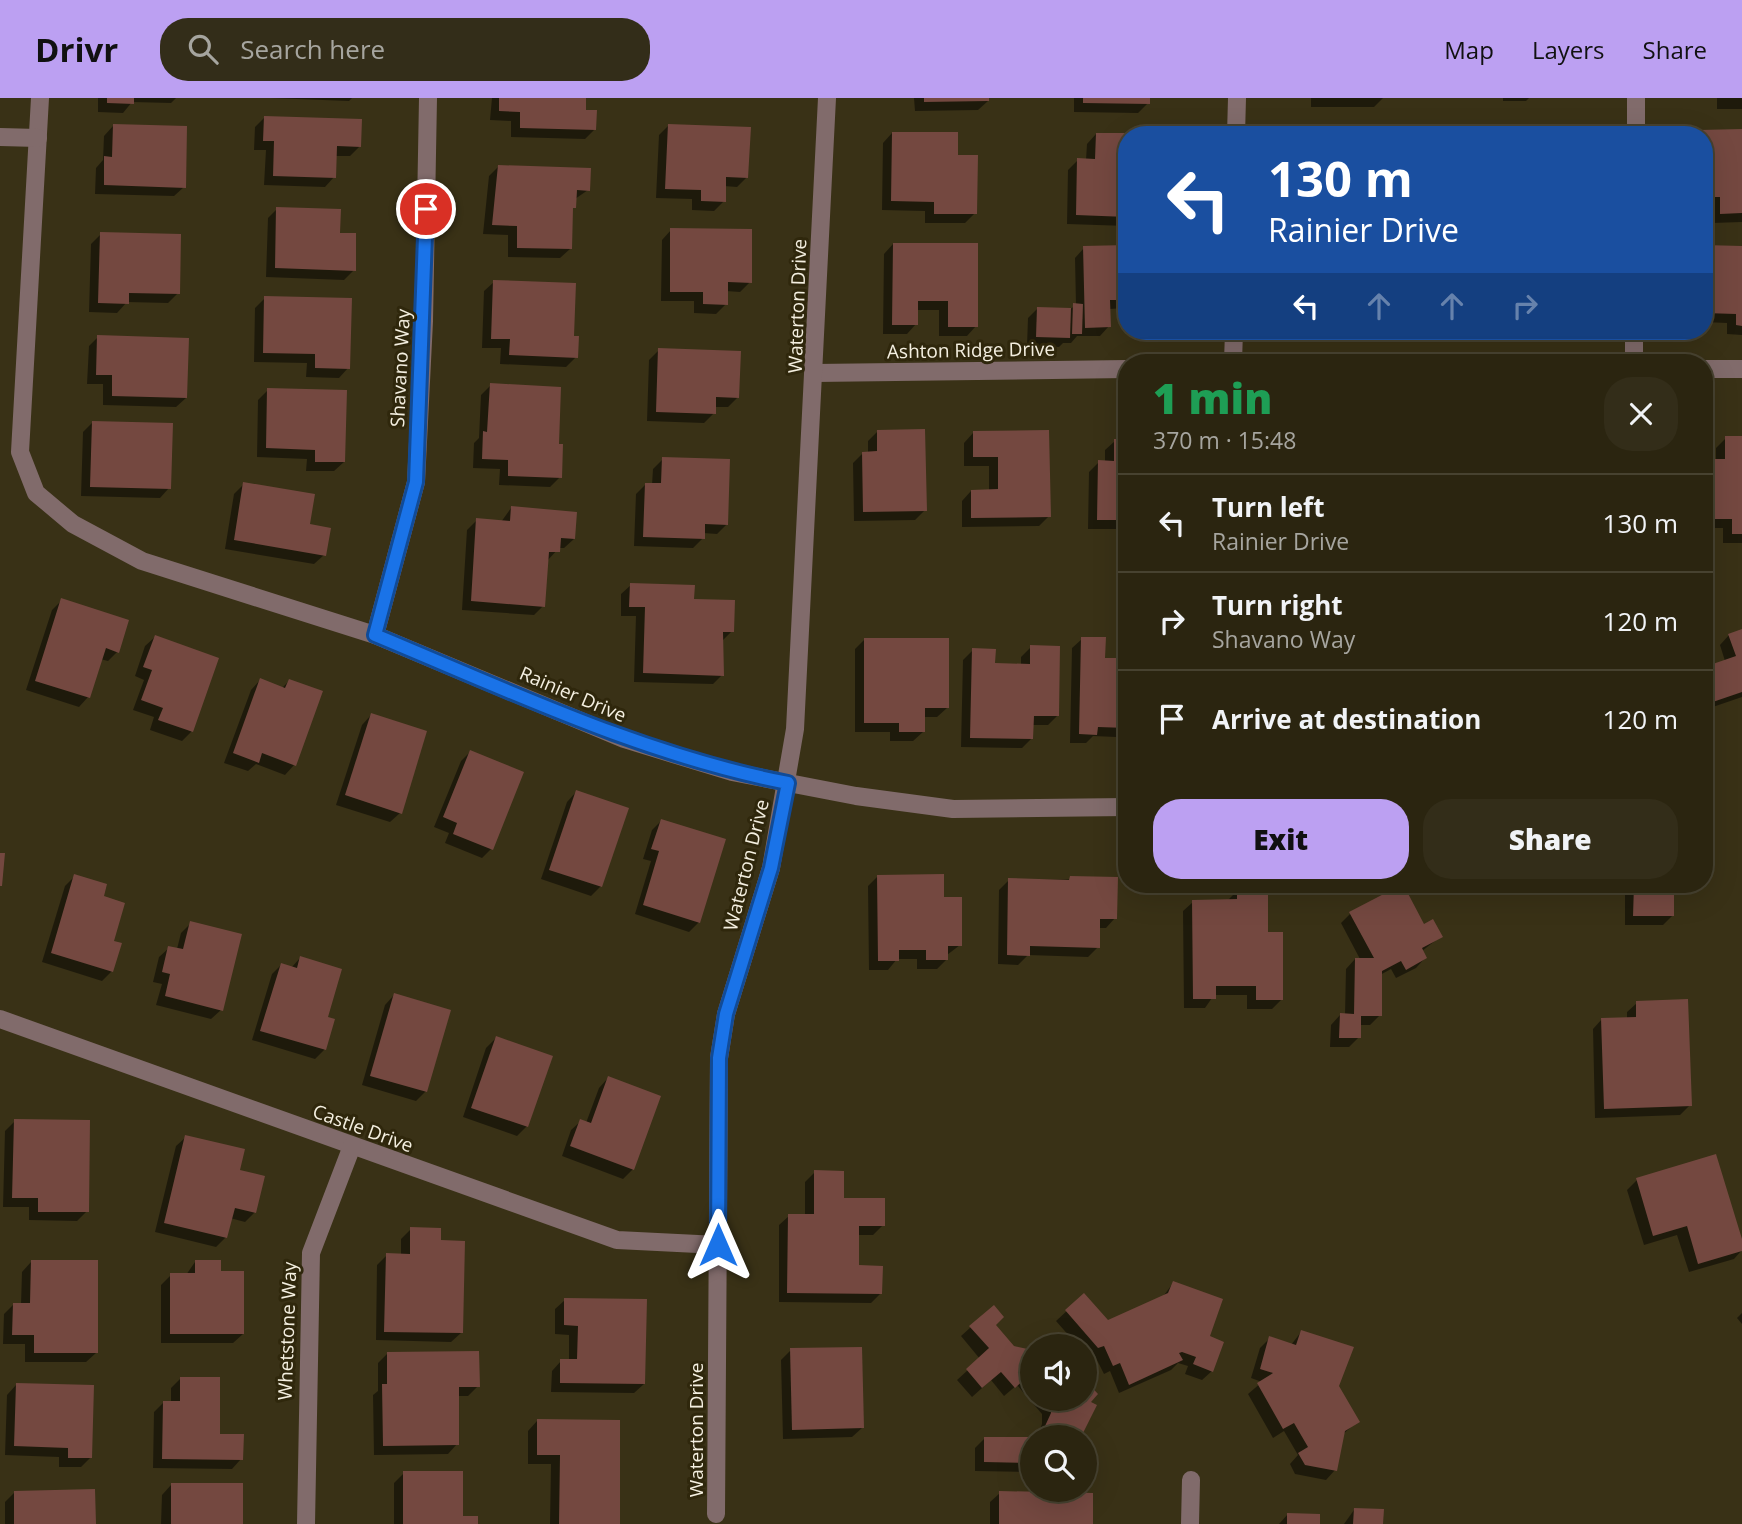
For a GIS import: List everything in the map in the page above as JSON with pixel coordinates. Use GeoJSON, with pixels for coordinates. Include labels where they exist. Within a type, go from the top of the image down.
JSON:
{"type":"FeatureCollection","features":[{"type":"Feature","properties":{"kind":"street"},"geometry":{"type":"LineString","coordinates":[[0,137],[38,138],[40,98]]}},
{"type":"Feature","properties":{"kind":"street","name":"Shavano Way"},"geometry":{"type":"LineString","coordinates":[[375,635],[416,482],[424,321],[428,98]]}},
{"type":"Feature","properties":{"kind":"street","name":"Waterton Drive"},"geometry":{"type":"LineString","coordinates":[[716,1514],[719,1058],[726,1014],[771,868],[788,783],[795,729],[827,98]]}},
{"type":"Feature","properties":{"kind":"street"},"geometry":{"type":"LineString","coordinates":[[1236,126],[1237,98]]}},
{"type":"Feature","properties":{"kind":"street"},"geometry":{"type":"LineString","coordinates":[[1636,98],[1636,126]]}},
{"type":"Feature","properties":{"kind":"street","name":"Rainier Drive"},"geometry":{"type":"LineString","coordinates":[[38,138],[20,452],[36,494],[73,524],[142,561],[375,635],[624,739],[733,772],[953,809],[1118,807]]}},
{"type":"Feature","properties":{"kind":"street","name":"Ashton Ridge Drive"},"geometry":{"type":"LineString","coordinates":[[815,373],[1118,369]]}},
{"type":"Feature","properties":{"kind":"street"},"geometry":{"type":"LineString","coordinates":[[1713,369],[1742,369]]}},
{"type":"Feature","properties":{"kind":"street","name":"Castle Drive"},"geometry":{"type":"LineString","coordinates":[[0,1019],[617,1240],[718,1245]]}},
{"type":"Feature","properties":{"kind":"street","name":"Whetstone Way"},"geometry":{"type":"LineString","coordinates":[[306,1524],[310,1252],[352,1146]]}},
{"type":"Feature","properties":{"kind":"street"},"geometry":{"type":"LineString","coordinates":[[1190,1524],[1191,1480]]}},
{"type":"Feature","properties":{"kind":"building"},"geometry":{"type":"Polygon","coordinates":[[[107,98],[134,98],[134,104],[107,103],[107,98]]]}},
{"type":"Feature","properties":{"kind":"building"},"geometry":{"type":"Polygon","coordinates":[[[499,98],[586,98],[586,110],[597,110],[596,130],[520,128],[520,112],[499,111],[499,98]]]}},
{"type":"Feature","properties":{"kind":"building"},"geometry":{"type":"Polygon","coordinates":[[[924,98],[989,98],[989,101],[924,102],[924,98]]]}},
{"type":"Feature","properties":{"kind":"building"},"geometry":{"type":"Polygon","coordinates":[[[1083,98],[1150,98],[1150,104],[1083,103],[1083,98]]]}},
{"type":"Feature","properties":{"kind":"building"},"geometry":{"type":"Polygon","coordinates":[[[264,116],[362,119],[361,147],[337,146],[336,178],[273,176],[274,141],[263,141],[264,116]]]}},
{"type":"Feature","properties":{"kind":"building"},"geometry":{"type":"Polygon","coordinates":[[[113,124],[187,126],[186,188],[104,185],[104,156],[112,157],[113,124]]]}},
{"type":"Feature","properties":{"kind":"building"},"geometry":{"type":"Polygon","coordinates":[[[668,124],[751,127],[748,178],[726,177],[726,202],[701,201],[701,190],[665,189],[668,124]]]}},
{"type":"Feature","properties":{"kind":"building"},"geometry":{"type":"Polygon","coordinates":[[[1742,129],[1742,213],[1720,214],[1720,197],[1713,197],[1713,130],[1742,129]]]}},
{"type":"Feature","properties":{"kind":"building"},"geometry":{"type":"Polygon","coordinates":[[[892,132],[958,132],[958,155],[978,155],[977,214],[934,214],[934,202],[891,201],[892,132]]]}},
{"type":"Feature","properties":{"kind":"building"},"geometry":{"type":"Polygon","coordinates":[[[1096,133],[1118,133],[1118,217],[1076,215],[1077,158],[1095,159],[1096,133]]]}},
{"type":"Feature","properties":{"kind":"building"},"geometry":{"type":"Polygon","coordinates":[[[498,165],[591,168],[590,191],[577,190],[576,208],[573,208],[572,249],[517,248],[517,226],[492,225],[498,165]]]}},
{"type":"Feature","properties":{"kind":"building"},"geometry":{"type":"Polygon","coordinates":[[[276,207],[341,209],[340,233],[356,233],[356,271],[275,268],[276,207]]]}},
{"type":"Feature","properties":{"kind":"building"},"geometry":{"type":"Polygon","coordinates":[[[670,228],[752,229],[752,283],[728,282],[728,305],[703,304],[703,292],[670,292],[670,228]]]}},
{"type":"Feature","properties":{"kind":"building"},"geometry":{"type":"Polygon","coordinates":[[[100,232],[181,234],[180,294],[129,293],[129,304],[98,303],[100,232]]]}},
{"type":"Feature","properties":{"kind":"building"},"geometry":{"type":"Polygon","coordinates":[[[893,243],[978,243],[978,327],[948,327],[948,301],[918,301],[918,325],[892,325],[893,243]]]}},
{"type":"Feature","properties":{"kind":"building"},"geometry":{"type":"Polygon","coordinates":[[[1118,245],[1118,300],[1110,300],[1111,327],[1085,328],[1083,246],[1118,245]]]}},
{"type":"Feature","properties":{"kind":"building"},"geometry":{"type":"Polygon","coordinates":[[[1713,245],[1742,246],[1742,326],[1736,325],[1736,314],[1713,313],[1713,245]]]}},
{"type":"Feature","properties":{"kind":"building"},"geometry":{"type":"Polygon","coordinates":[[[493,280],[576,283],[574,336],[579,336],[578,358],[509,355],[510,339],[491,339],[493,280]]]}},
{"type":"Feature","properties":{"kind":"building"},"geometry":{"type":"Polygon","coordinates":[[[264,296],[352,298],[350,369],[315,368],[315,354],[263,353],[264,296]]]}},
{"type":"Feature","properties":{"kind":"building"},"geometry":{"type":"Polygon","coordinates":[[[1073,303],[1083,304],[1082,334],[1072,334],[1073,303]]]}},
{"type":"Feature","properties":{"kind":"building"},"geometry":{"type":"Polygon","coordinates":[[[1037,307],[1071,308],[1070,338],[1036,337],[1037,307]]]}},
{"type":"Feature","properties":{"kind":"building"},"geometry":{"type":"Polygon","coordinates":[[[97,335],[189,338],[187,398],[112,396],[112,375],[96,375],[97,335]]]}},
{"type":"Feature","properties":{"kind":"building"},"geometry":{"type":"Polygon","coordinates":[[[658,348],[741,351],[739,398],[716,397],[716,414],[656,412],[658,348]]]}},
{"type":"Feature","properties":{"kind":"building"},"geometry":{"type":"Polygon","coordinates":[[[490,383],[561,387],[559,444],[563,444],[562,478],[508,476],[508,460],[482,459],[483,431],[487,432],[490,383]]]}},
{"type":"Feature","properties":{"kind":"building"},"geometry":{"type":"Polygon","coordinates":[[[267,388],[347,390],[345,462],[315,462],[315,450],[266,448],[267,388]]]}},
{"type":"Feature","properties":{"kind":"building"},"geometry":{"type":"Polygon","coordinates":[[[92,421],[173,423],[171,489],[90,487],[92,421]]]}},
{"type":"Feature","properties":{"kind":"building"},"geometry":{"type":"Polygon","coordinates":[[[925,429],[927,511],[863,512],[862,452],[877,451],[877,430],[925,429]]]}},
{"type":"Feature","properties":{"kind":"building"},"geometry":{"type":"Polygon","coordinates":[[[1049,430],[1051,517],[971,518],[971,490],[998,489],[998,457],[973,457],[973,431],[1049,430]]]}},
{"type":"Feature","properties":{"kind":"building"},"geometry":{"type":"Polygon","coordinates":[[[1725,436],[1742,436],[1742,534],[1732,534],[1732,519],[1713,519],[1713,459],[1725,459],[1725,436]]]}},
{"type":"Feature","properties":{"kind":"building"},"geometry":{"type":"Polygon","coordinates":[[[1114,439],[1118,439],[1118,520],[1097,520],[1098,460],[1114,461],[1114,439]]]}},
{"type":"Feature","properties":{"kind":"building"},"geometry":{"type":"Polygon","coordinates":[[[662,457],[730,459],[728,525],[705,524],[705,539],[643,537],[645,483],[661,483],[662,457]]]}},
{"type":"Feature","properties":{"kind":"building"},"geometry":{"type":"Polygon","coordinates":[[[243,482],[315,494],[310,524],[331,528],[326,556],[234,540],[243,482]]]}},
{"type":"Feature","properties":{"kind":"building"},"geometry":{"type":"Polygon","coordinates":[[[511,506],[577,512],[575,539],[561,538],[560,552],[549,552],[545,607],[471,601],[476,518],[510,521],[511,506]]]}},
{"type":"Feature","properties":{"kind":"building"},"geometry":{"type":"Polygon","coordinates":[[[630,583],[695,585],[694,599],[735,600],[734,632],[723,632],[724,676],[643,673],[645,607],[629,607],[630,583]]]}},
{"type":"Feature","properties":{"kind":"building"},"geometry":{"type":"Polygon","coordinates":[[[61,598],[129,620],[119,653],[106,648],[90,698],[35,681],[61,598]]]}},
{"type":"Feature","properties":{"kind":"building"},"geometry":{"type":"Polygon","coordinates":[[[1742,629],[1742,692],[1713,702],[1713,664],[1736,656],[1728,634],[1742,629]]]}},
{"type":"Feature","properties":{"kind":"building"},"geometry":{"type":"Polygon","coordinates":[[[155,635],[219,658],[193,732],[158,720],[163,708],[141,700],[152,670],[143,667],[155,635]]]}},
{"type":"Feature","properties":{"kind":"building"},"geometry":{"type":"Polygon","coordinates":[[[1081,637],[1106,637],[1105,658],[1118,658],[1118,728],[1098,727],[1097,735],[1079,734],[1081,637]]]}},
{"type":"Feature","properties":{"kind":"building"},"geometry":{"type":"Polygon","coordinates":[[[864,638],[949,638],[949,708],[925,708],[925,732],[899,732],[899,723],[864,723],[864,638]]]}},
{"type":"Feature","properties":{"kind":"building"},"geometry":{"type":"Polygon","coordinates":[[[1030,645],[1060,646],[1059,716],[1034,716],[1033,739],[970,738],[972,648],[996,649],[995,663],[1030,664],[1030,645]]]}},
{"type":"Feature","properties":{"kind":"building"},"geometry":{"type":"Polygon","coordinates":[[[260,678],[285,688],[289,679],[323,691],[296,766],[262,753],[259,763],[233,753],[260,678]]]}},
{"type":"Feature","properties":{"kind":"building"},"geometry":{"type":"Polygon","coordinates":[[[371,713],[427,731],[402,814],[345,795],[371,713]]]}},
{"type":"Feature","properties":{"kind":"building"},"geometry":{"type":"Polygon","coordinates":[[[470,750],[524,772],[493,850],[453,834],[457,823],[443,817],[470,750]]]}},
{"type":"Feature","properties":{"kind":"building"},"geometry":{"type":"Polygon","coordinates":[[[576,790],[629,808],[602,887],[549,870],[576,790]]]}},
{"type":"Feature","properties":{"kind":"building"},"geometry":{"type":"Polygon","coordinates":[[[661,819],[726,839],[700,923],[643,905],[659,851],[651,849],[661,819]]]}},
{"type":"Feature","properties":{"kind":"building"},"geometry":{"type":"Polygon","coordinates":[[[0,853],[5,853],[2,886],[0,886],[0,853]]]}},
{"type":"Feature","properties":{"kind":"building"},"geometry":{"type":"Polygon","coordinates":[[[74,874],[107,884],[104,896],[125,903],[114,941],[122,943],[113,972],[51,953],[74,874]]]}},
{"type":"Feature","properties":{"kind":"building"},"geometry":{"type":"Polygon","coordinates":[[[944,874],[944,897],[962,897],[962,946],[948,946],[948,960],[926,960],[926,950],[899,950],[899,961],[878,961],[877,875],[944,874]]]}},
{"type":"Feature","properties":{"kind":"building"},"geometry":{"type":"Polygon","coordinates":[[[1070,876],[1118,877],[1117,919],[1100,919],[1100,948],[1030,946],[1030,956],[1007,955],[1008,878],[1069,880],[1070,876]]]}},
{"type":"Feature","properties":{"kind":"building"},"geometry":{"type":"Polygon","coordinates":[[[1237,893],[1268,893],[1268,932],[1283,932],[1283,1000],[1256,1000],[1256,986],[1216,986],[1216,999],[1193,999],[1192,900],[1237,899],[1237,893]]]}},
{"type":"Feature","properties":{"kind":"building"},"geometry":{"type":"Polygon","coordinates":[[[1386,893],[1408,893],[1424,924],[1433,919],[1443,937],[1422,948],[1427,958],[1406,970],[1401,961],[1382,971],[1382,1016],[1361,1016],[1361,1038],[1339,1038],[1340,1013],[1354,1014],[1355,958],[1374,958],[1349,912],[1386,893]]]}},
{"type":"Feature","properties":{"kind":"building"},"geometry":{"type":"Polygon","coordinates":[[[1634,893],[1674,893],[1674,916],[1633,916],[1634,893]]]}},
{"type":"Feature","properties":{"kind":"building"},"geometry":{"type":"Polygon","coordinates":[[[190,921],[242,934],[223,1011],[165,996],[170,974],[162,972],[168,946],[183,949],[190,921]]]}},
{"type":"Feature","properties":{"kind":"building"},"geometry":{"type":"Polygon","coordinates":[[[300,956],[342,969],[328,1017],[335,1019],[326,1050],[260,1031],[281,963],[297,968],[300,956]]]}},
{"type":"Feature","properties":{"kind":"building"},"geometry":{"type":"Polygon","coordinates":[[[394,993],[451,1010],[427,1092],[370,1076],[394,993]]]}},
{"type":"Feature","properties":{"kind":"building"},"geometry":{"type":"Polygon","coordinates":[[[1688,999],[1692,1106],[1604,1109],[1601,1018],[1636,1017],[1636,1001],[1688,999]]]}},
{"type":"Feature","properties":{"kind":"building"},"geometry":{"type":"Polygon","coordinates":[[[496,1036],[553,1056],[528,1127],[471,1108],[496,1036]]]}},
{"type":"Feature","properties":{"kind":"building"},"geometry":{"type":"Polygon","coordinates":[[[608,1076],[661,1096],[634,1170],[570,1146],[580,1119],[591,1123],[608,1076]]]}},
{"type":"Feature","properties":{"kind":"building"},"geometry":{"type":"Polygon","coordinates":[[[14,1119],[90,1120],[89,1212],[38,1212],[38,1198],[12,1198],[14,1119]]]}},
{"type":"Feature","properties":{"kind":"building"},"geometry":{"type":"Polygon","coordinates":[[[185,1135],[245,1149],[240,1170],[265,1176],[256,1213],[235,1208],[227,1238],[164,1223],[185,1135]]]}},
{"type":"Feature","properties":{"kind":"building"},"geometry":{"type":"Polygon","coordinates":[[[1716,1154],[1742,1239],[1742,1251],[1698,1264],[1687,1226],[1653,1236],[1636,1178],[1716,1154]]]}},
{"type":"Feature","properties":{"kind":"building"},"geometry":{"type":"Polygon","coordinates":[[[814,1170],[844,1171],[844,1198],[885,1198],[885,1226],[859,1226],[859,1265],[883,1266],[882,1294],[787,1293],[788,1214],[814,1214],[814,1170]]]}},
{"type":"Feature","properties":{"kind":"building"},"geometry":{"type":"Polygon","coordinates":[[[410,1227],[441,1228],[441,1240],[465,1241],[463,1333],[384,1332],[386,1253],[410,1254],[410,1227]]]}},
{"type":"Feature","properties":{"kind":"building"},"geometry":{"type":"Polygon","coordinates":[[[31,1260],[98,1260],[98,1353],[34,1353],[34,1335],[12,1335],[13,1303],[30,1303],[31,1260]]]}},
{"type":"Feature","properties":{"kind":"building"},"geometry":{"type":"Polygon","coordinates":[[[195,1260],[221,1260],[221,1271],[244,1271],[244,1334],[170,1334],[170,1273],[195,1273],[195,1260]]]}},
{"type":"Feature","properties":{"kind":"building"},"geometry":{"type":"Polygon","coordinates":[[[1173,1281],[1223,1299],[1210,1336],[1224,1342],[1213,1372],[1193,1364],[1196,1357],[1182,1352],[1179,1353],[1183,1360],[1129,1385],[1120,1363],[1113,1366],[1104,1346],[1097,1347],[1097,1334],[1086,1334],[1065,1310],[1084,1293],[1108,1320],[1168,1293],[1173,1281]]]}},
{"type":"Feature","properties":{"kind":"building"},"geometry":{"type":"Polygon","coordinates":[[[564,1298],[647,1299],[645,1384],[560,1383],[560,1359],[577,1359],[578,1326],[564,1325],[564,1298]]]}},
{"type":"Feature","properties":{"kind":"building"},"geometry":{"type":"Polygon","coordinates":[[[994,1305],[1004,1317],[996,1325],[1014,1346],[1020,1347],[1020,1383],[1015,1388],[1001,1372],[982,1388],[966,1369],[989,1348],[969,1326],[994,1305]]]}},
{"type":"Feature","properties":{"kind":"building"},"geometry":{"type":"Polygon","coordinates":[[[1301,1330],[1354,1347],[1339,1386],[1360,1422],[1345,1431],[1337,1471],[1305,1465],[1298,1453],[1308,1447],[1294,1423],[1283,1429],[1257,1383],[1273,1373],[1260,1369],[1269,1336],[1296,1345],[1301,1330]]]}},
{"type":"Feature","properties":{"kind":"building"},"geometry":{"type":"Polygon","coordinates":[[[862,1347],[864,1428],[792,1430],[790,1348],[862,1347]]]}},
{"type":"Feature","properties":{"kind":"building"},"geometry":{"type":"Polygon","coordinates":[[[479,1351],[480,1387],[459,1387],[459,1445],[383,1446],[382,1384],[387,1384],[387,1352],[479,1351]]]}},
{"type":"Feature","properties":{"kind":"building"},"geometry":{"type":"Polygon","coordinates":[[[180,1377],[220,1377],[220,1434],[244,1434],[243,1460],[162,1459],[163,1401],[180,1401],[180,1377]]]}},
{"type":"Feature","properties":{"kind":"building"},"geometry":{"type":"Polygon","coordinates":[[[16,1383],[94,1385],[92,1458],[68,1458],[68,1448],[14,1446],[16,1383]]]}},
{"type":"Feature","properties":{"kind":"building"},"geometry":{"type":"Polygon","coordinates":[[[1094,1411],[1087,1425],[1046,1425],[1051,1413],[1094,1411]]]}},
{"type":"Feature","properties":{"kind":"building"},"geometry":{"type":"Polygon","coordinates":[[[537,1419],[620,1420],[620,1524],[559,1524],[560,1455],[537,1455],[537,1419]]]}},
{"type":"Feature","properties":{"kind":"building"},"geometry":{"type":"Polygon","coordinates":[[[984,1437],[1020,1437],[1020,1463],[984,1462],[984,1437]]]}},
{"type":"Feature","properties":{"kind":"building"},"geometry":{"type":"Polygon","coordinates":[[[403,1471],[463,1471],[463,1516],[478,1516],[478,1524],[403,1524],[403,1471]]]}},
{"type":"Feature","properties":{"kind":"building"},"geometry":{"type":"Polygon","coordinates":[[[171,1483],[243,1483],[243,1524],[171,1524],[171,1483]]]}},
{"type":"Feature","properties":{"kind":"building"},"geometry":{"type":"Polygon","coordinates":[[[95,1489],[96,1524],[14,1524],[14,1491],[95,1489]]]}},
{"type":"Feature","properties":{"kind":"building"},"geometry":{"type":"Polygon","coordinates":[[[999,1491],[1020,1491],[1020,1502],[1093,1502],[1093,1524],[999,1524],[999,1491]]]}},
{"type":"Feature","properties":{"kind":"building"},"geometry":{"type":"Polygon","coordinates":[[[1354,1508],[1384,1509],[1383,1524],[1353,1524],[1354,1508]]]}},
{"type":"Feature","properties":{"kind":"building"},"geometry":{"type":"Polygon","coordinates":[[[1287,1513],[1320,1514],[1320,1524],[1287,1524],[1287,1513]]]}},
{"type":"Feature","properties":{"kind":"route"},"geometry":{"type":"LineString","coordinates":[[426,209],[424,321],[416,482],[375,635],[624,739],[733,772],[788,783],[771,868],[726,1014],[719,1058],[718,1245]]}}]}
